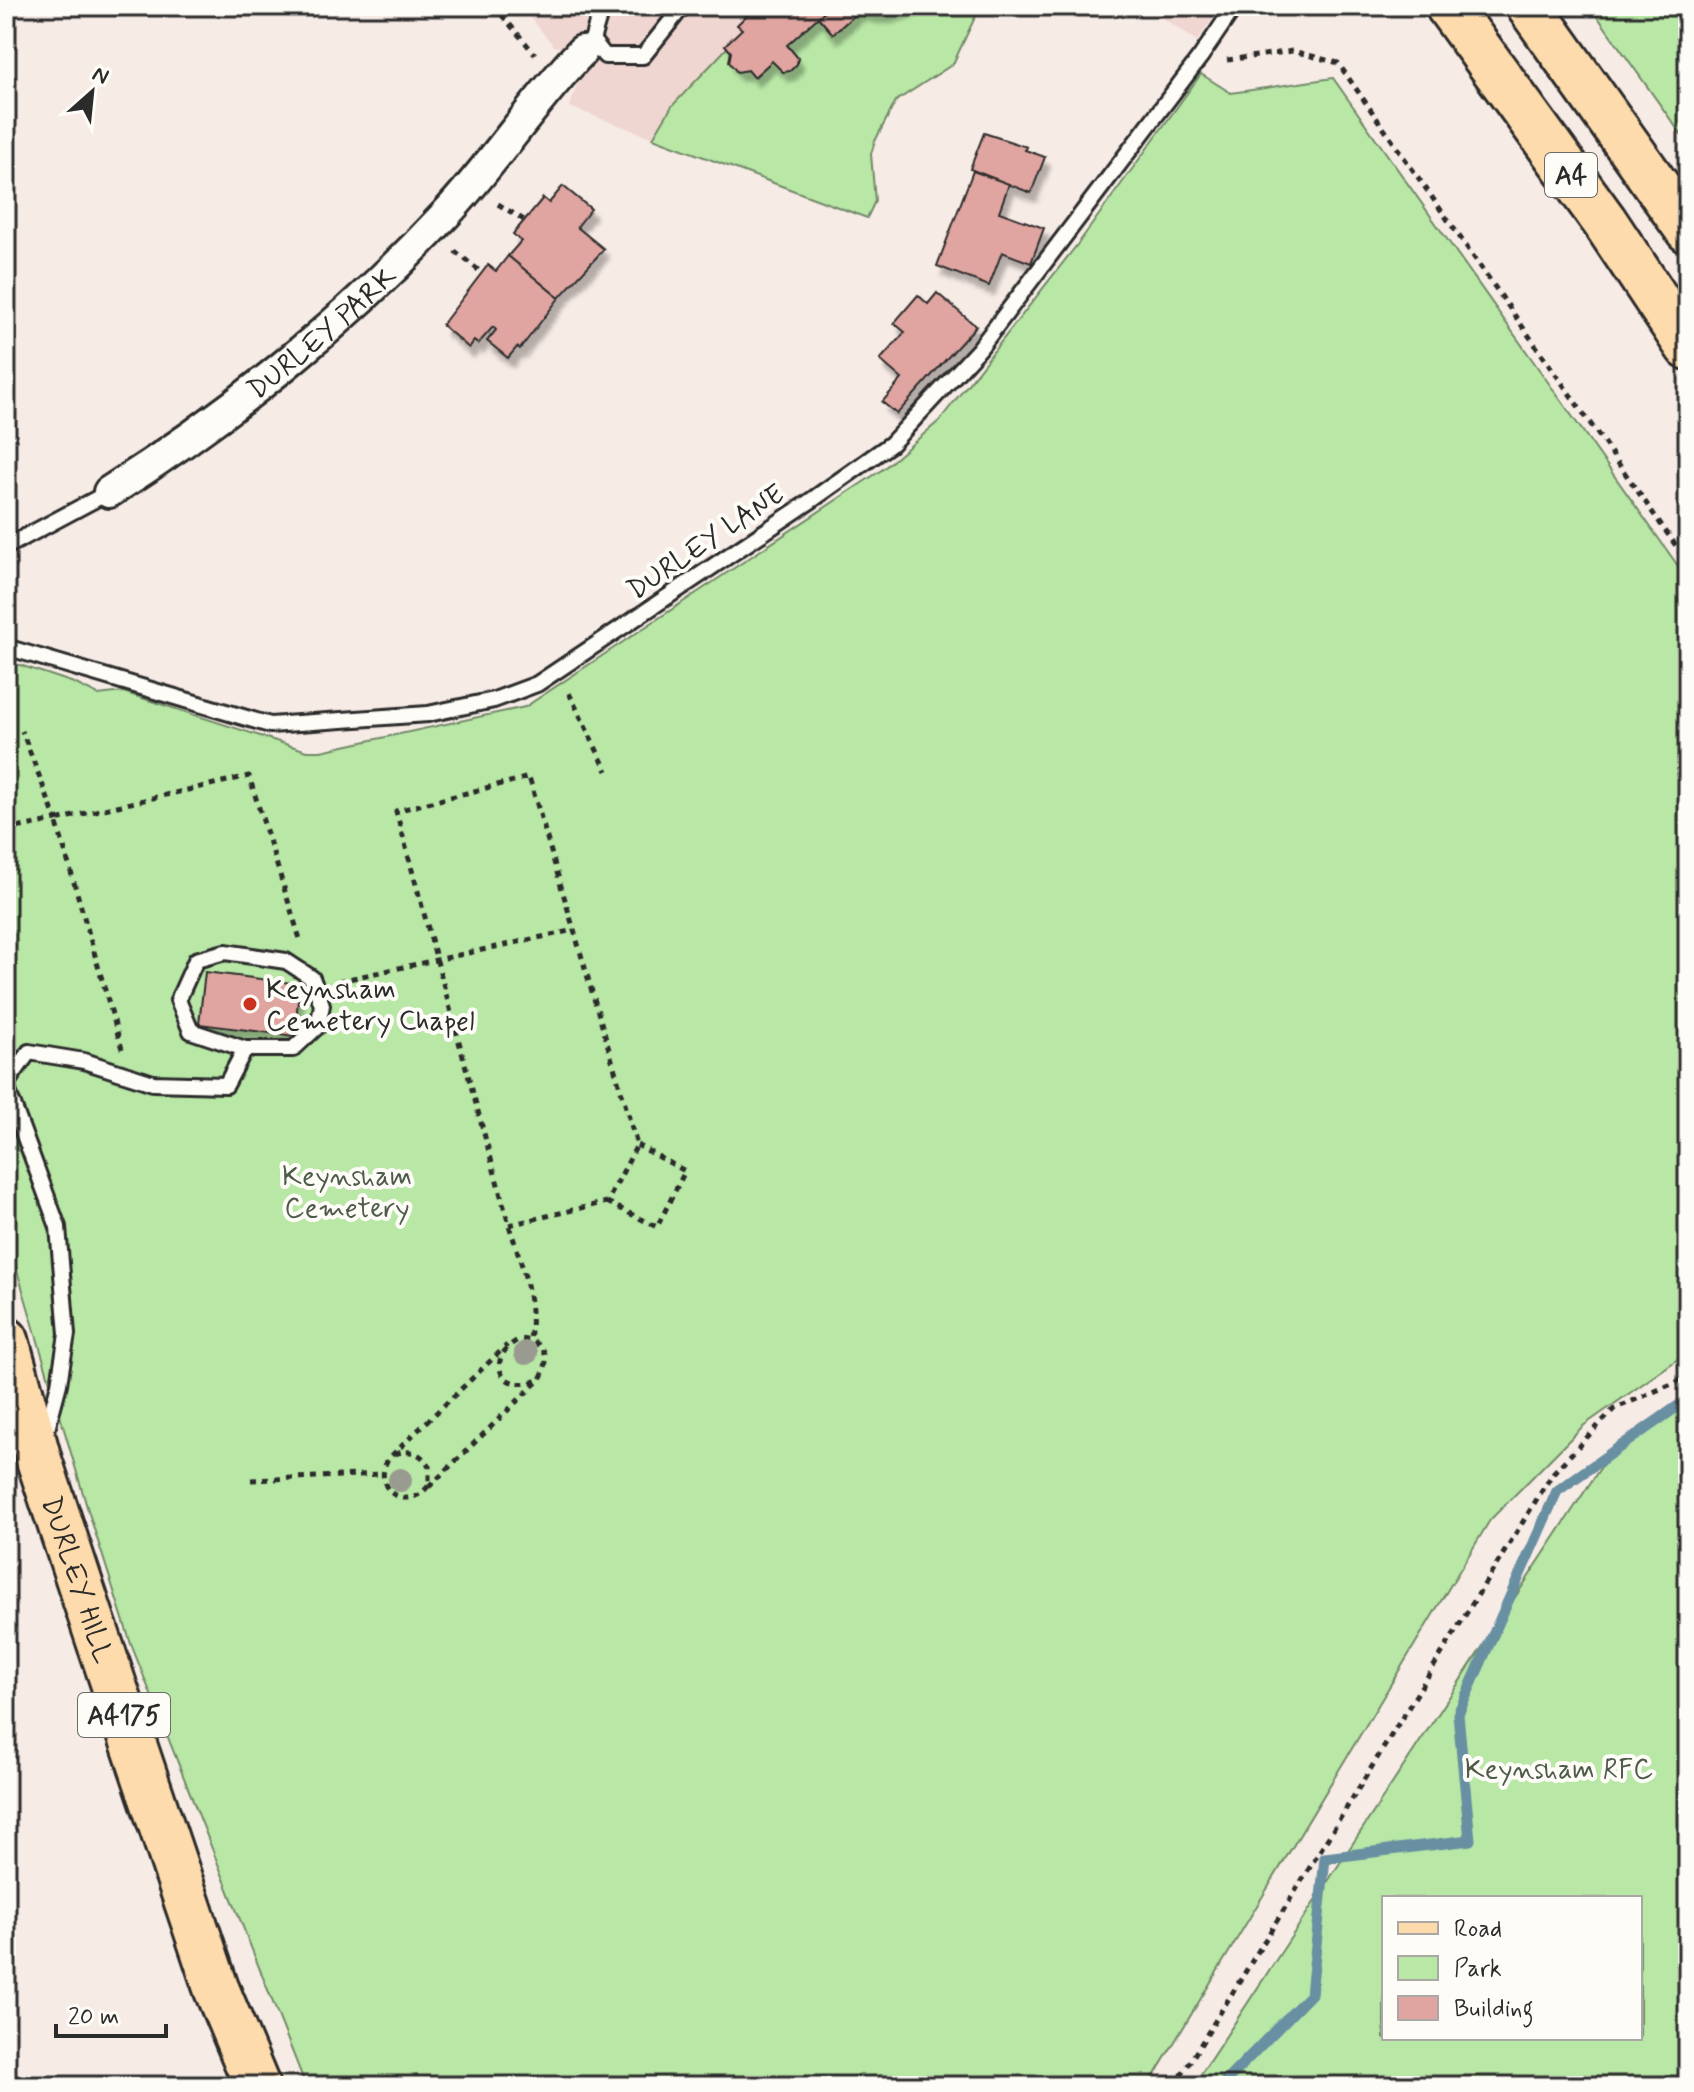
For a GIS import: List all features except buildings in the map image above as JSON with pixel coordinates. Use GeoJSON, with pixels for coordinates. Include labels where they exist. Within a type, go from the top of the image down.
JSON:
{"type":"FeatureCollection","features":[{"type":"Feature","properties":{"kind":"main road","name":"A4"},"geometry":{"type":"LineString","coordinates":[[1448,6],[1605,222],[1688,347]]}},
{"type":"Feature","properties":{"kind":"main road","name":"A4"},"geometry":{"type":"LineString","coordinates":[[1529,6],[1688,230]]}},
{"type":"Feature","properties":{"kind":"main road","name":"DURLEY HILL"},"geometry":{"type":"LineString","coordinates":[[6,1340],[39,1460],[216,1988],[257,2086]]}},
{"type":"Feature","properties":{"kind":"street","name":"DURLEY PARK"},"geometry":{"type":"LineString","coordinates":[[109,492],[166,456],[283,365],[362,298],[448,213],[587,46]]}},
{"type":"Feature","properties":{"kind":"lane"},"geometry":{"type":"LineString","coordinates":[[602,6],[587,46],[605,56],[643,56],[683,6]]}},
{"type":"Feature","properties":{"kind":"lane"},"geometry":{"type":"LineString","coordinates":[[1217,6],[1221,23]]}},
{"type":"Feature","properties":{"kind":"lane","name":"DURLEY LANE"},"geometry":{"type":"LineString","coordinates":[[6,647],[270,725],[428,714],[494,700],[537,684],[891,444],[979,349],[1201,56],[1235,6]]}},
{"type":"Feature","properties":{"kind":"lane","name":"DURLEY PARK"},"geometry":{"type":"LineString","coordinates":[[6,547],[109,492]]}},
{"type":"Feature","properties":{"kind":"lane"},"geometry":{"type":"LineString","coordinates":[[225,952],[286,961],[314,982],[322,1005],[318,1026],[293,1049],[245,1049],[191,1031],[178,1000],[196,960],[225,952]]}},
{"type":"Feature","properties":{"kind":"lane"},"geometry":{"type":"LineString","coordinates":[[39,1460],[59,1384],[67,1334],[58,1227],[6,1085],[29,1052],[84,1061],[153,1083],[226,1085],[245,1049]]}},
{"type":"Feature","properties":{"kind":"path"},"geometry":{"type":"LineString","coordinates":[[494,6],[537,56],[559,76]]}},
{"type":"Feature","properties":{"kind":"path"},"geometry":{"type":"LineString","coordinates":[[1201,56],[1221,61],[1293,51],[1338,63],[1688,563]]}},
{"type":"Feature","properties":{"kind":"path"},"geometry":{"type":"LineString","coordinates":[[556,672],[607,771]]}},
{"type":"Feature","properties":{"kind":"path"},"geometry":{"type":"LineString","coordinates":[[22,731],[56,820],[130,1075]]}},
{"type":"Feature","properties":{"kind":"path"},"geometry":{"type":"LineString","coordinates":[[6,830],[249,776],[314,982],[437,960],[574,930]]}},
{"type":"Feature","properties":{"kind":"path"},"geometry":{"type":"LineString","coordinates":[[530,1340],[534,1316],[525,1278],[396,811],[529,777],[637,1145],[607,1202]]}},
{"type":"Feature","properties":{"kind":"path"},"geometry":{"type":"LineString","coordinates":[[509,1225],[607,1202],[657,1227],[685,1171],[637,1145]]}},
{"type":"Feature","properties":{"kind":"path"},"geometry":{"type":"LineString","coordinates":[[520,1339],[530,1340],[545,1352],[547,1367],[540,1379],[417,1497],[401,1498],[390,1492],[382,1474],[388,1459],[507,1345],[520,1339]]}},
{"type":"Feature","properties":{"kind":"path"},"geometry":{"type":"LineString","coordinates":[[507,1345],[500,1365],[505,1377],[514,1384],[525,1386],[540,1379]]}},
{"type":"Feature","properties":{"kind":"path"},"geometry":{"type":"LineString","coordinates":[[1175,2086],[1553,1473],[1614,1409],[1688,1377]]}},
{"type":"Feature","properties":{"kind":"path"},"geometry":{"type":"LineString","coordinates":[[395,1454],[405,1450],[425,1458],[431,1473],[425,1490]]}},
{"type":"Feature","properties":{"kind":"path"},"geometry":{"type":"LineString","coordinates":[[251,1480],[382,1474]]}},
{"type":"Feature","properties":{"kind":"shaded area"},"geometry":{"type":"Polygon","coordinates":[[[520,6],[979,6],[953,64],[896,101],[871,154],[875,201],[867,218],[570,107],[583,64],[582,51],[554,46],[520,6]]]}},
{"type":"Feature","properties":{"kind":"shaded area"},"geometry":{"type":"Polygon","coordinates":[[[1144,6],[1222,6],[1197,41],[1144,6]]]}},
{"type":"Feature","properties":{"kind":"green space"},"geometry":{"type":"Polygon","coordinates":[[[913,6],[974,6],[978,11],[953,64],[896,101],[871,154],[875,201],[867,218],[653,138],[672,106],[727,48],[731,52],[729,62],[737,72],[748,70],[755,77],[772,61],[783,72],[793,68],[798,58],[787,45],[818,17],[833,34],[859,11],[887,13],[913,6]]]}},
{"type":"Feature","properties":{"kind":"green space"},"geometry":{"type":"Polygon","coordinates":[[[1590,6],[1688,6],[1688,144],[1590,6]]]}},
{"type":"Feature","properties":{"kind":"green space","name":"Keynsham Cemetery"},"geometry":{"type":"Polygon","coordinates":[[[1201,74],[1231,93],[1333,78],[1688,580],[1688,1352],[1583,1426],[1490,1520],[1148,2086],[306,2086],[131,1644],[6,1233],[6,664],[20,665],[74,683],[98,695],[123,692],[307,751],[321,751],[525,707],[883,469],[939,421],[1080,241],[1201,74]]]}},
{"type":"Feature","properties":{"kind":"green space","name":"Keynsham RFC"},"geometry":{"type":"Polygon","coordinates":[[[1688,1406],[1688,2086],[1193,2086],[1616,1444],[1688,1406]]]}},
{"type":"Feature","properties":{"kind":"waterway"},"geometry":{"type":"LineString","coordinates":[[1221,2086],[1311,1994],[1325,1858],[1470,1840],[1458,1714],[1557,1491],[1688,1399]]}},
{"type":"Feature","properties":{"kind":"place","name":"Keynsham Cemetery Chapel"},"geometry":{"type":"Point","coordinates":[250,1004]}}]}
